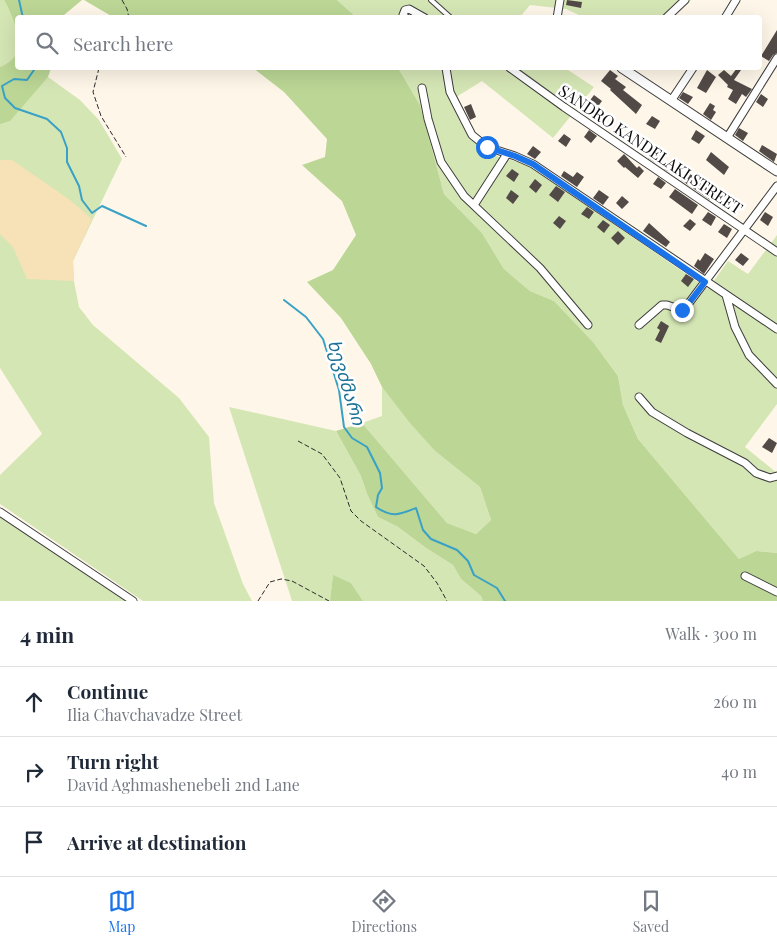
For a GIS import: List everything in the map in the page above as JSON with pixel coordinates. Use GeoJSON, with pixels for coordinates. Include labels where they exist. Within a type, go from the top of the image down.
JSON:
{"type":"FeatureCollection","features":[{"type":"Feature","properties":{"kind":"street"},"geometry":{"type":"LineString","coordinates":[[558,15],[560,0]]}},
{"type":"Feature","properties":{"kind":"street"},"geometry":{"type":"LineString","coordinates":[[669,15],[685,0]]}},
{"type":"Feature","properties":{"kind":"street"},"geometry":{"type":"LineString","coordinates":[[727,15],[736,0]]}},
{"type":"Feature","properties":{"kind":"street"},"geometry":{"type":"LineString","coordinates":[[404,15],[405,10],[409,9],[420,15]]}},
{"type":"Feature","properties":{"kind":"street"},"geometry":{"type":"LineString","coordinates":[[727,138],[777,58]]}},
{"type":"Feature","properties":{"kind":"street"},"geometry":{"type":"LineString","coordinates":[[446,70],[450,92],[472,135],[487,147],[533,164],[777,329]]}},
{"type":"Feature","properties":{"kind":"street","name":"SANDRO KANDELAKI STREET"},"geometry":{"type":"LineString","coordinates":[[513,70],[777,252]]}},
{"type":"Feature","properties":{"kind":"street"},"geometry":{"type":"LineString","coordinates":[[625,70],[777,171]]}},
{"type":"Feature","properties":{"kind":"street"},"geometry":{"type":"LineString","coordinates":[[671,102],[692,70]]}},
{"type":"Feature","properties":{"kind":"street"},"geometry":{"type":"LineString","coordinates":[[422,88],[428,118],[441,162],[464,196],[540,268],[588,325]]}},
{"type":"Feature","properties":{"kind":"street"},"geometry":{"type":"LineString","coordinates":[[474,205],[507,154]]}},
{"type":"Feature","properties":{"kind":"street"},"geometry":{"type":"LineString","coordinates":[[639,324],[662,305],[682,310],[686,307],[777,186]]}},
{"type":"Feature","properties":{"kind":"street"},"geometry":{"type":"LineString","coordinates":[[726,295],[735,327],[750,355],[777,384]]}},
{"type":"Feature","properties":{"kind":"street"},"geometry":{"type":"LineString","coordinates":[[639,397],[652,412],[687,433],[745,463],[756,473],[770,478],[777,476]]}},
{"type":"Feature","properties":{"kind":"street"},"geometry":{"type":"LineString","coordinates":[[0,512],[133,601]]}},
{"type":"Feature","properties":{"kind":"street"},"geometry":{"type":"LineString","coordinates":[[745,576],[777,592]]}},
{"type":"Feature","properties":{"kind":"lane"},"geometry":{"type":"LineString","coordinates":[[431,0],[448,15]]}},
{"type":"Feature","properties":{"kind":"path"},"geometry":{"type":"LineString","coordinates":[[122,0],[128,15]]}},
{"type":"Feature","properties":{"kind":"path"},"geometry":{"type":"LineString","coordinates":[[98,70],[93,92],[101,116],[126,157]]}},
{"type":"Feature","properties":{"kind":"path"},"geometry":{"type":"LineString","coordinates":[[298,441],[322,454],[340,478],[352,512],[361,522],[424,566],[437,583],[447,601]]}},
{"type":"Feature","properties":{"kind":"path"},"geometry":{"type":"LineString","coordinates":[[258,601],[270,582],[281,579],[292,581],[329,601]]}},
{"type":"Feature","properties":{"kind":"green space"},"geometry":{"type":"Polygon","coordinates":[[[0,0],[4,0],[15,27],[15,55],[9,62],[0,67],[0,0]]]}},
{"type":"Feature","properties":{"kind":"green space"},"geometry":{"type":"Polygon","coordinates":[[[4,0],[82,0],[64,15],[15,15],[15,26],[4,0]]]}},
{"type":"Feature","properties":{"kind":"green space"},"geometry":{"type":"Polygon","coordinates":[[[84,0],[337,0],[354,15],[110,15],[84,0]]]}},
{"type":"Feature","properties":{"kind":"green space"},"geometry":{"type":"Polygon","coordinates":[[[337,0],[691,0],[669,15],[579,15],[566,9],[530,5],[522,15],[354,15],[337,0]]]}},
{"type":"Feature","properties":{"kind":"green space"},"geometry":{"type":"Polygon","coordinates":[[[14,56],[15,70],[50,70],[48,77],[10,121],[0,124],[0,67],[9,62],[14,56]]]}},
{"type":"Feature","properties":{"kind":"green space"},"geometry":{"type":"Polygon","coordinates":[[[256,70],[399,70],[420,105],[444,194],[482,233],[504,269],[530,291],[554,301],[593,342],[618,376],[623,405],[638,439],[739,559],[756,551],[777,553],[777,601],[483,601],[481,596],[461,579],[453,565],[398,527],[378,517],[361,476],[336,431],[362,423],[447,523],[476,534],[491,520],[480,487],[435,451],[410,423],[382,387],[371,364],[341,318],[307,282],[333,270],[356,235],[342,201],[302,165],[325,157],[327,139],[284,92],[256,70]]]}},
{"type":"Feature","properties":{"kind":"green space"},"geometry":{"type":"Polygon","coordinates":[[[399,70],[568,70],[594,87],[553,138],[482,81],[450,101],[469,139],[499,157],[526,164],[708,289],[728,261],[748,274],[777,235],[777,404],[745,447],[777,473],[777,553],[756,551],[739,559],[638,439],[623,405],[618,376],[593,342],[554,301],[530,291],[504,269],[482,233],[444,194],[420,105],[399,70]]]}},
{"type":"Feature","properties":{"kind":"green space"},"geometry":{"type":"Polygon","coordinates":[[[48,77],[80,100],[99,120],[122,159],[73,261],[74,281],[79,307],[93,325],[179,398],[209,437],[214,503],[243,584],[252,601],[143,601],[0,504],[0,475],[42,434],[0,368],[0,86],[30,96],[48,77]]]}},
{"type":"Feature","properties":{"kind":"green space"},"geometry":{"type":"Polygon","coordinates":[[[382,387],[435,451],[480,487],[491,520],[476,534],[447,523],[362,423],[382,416],[382,387]]]}},
{"type":"Feature","properties":{"kind":"green space"},"geometry":{"type":"Polygon","coordinates":[[[229,407],[336,431],[361,476],[378,517],[398,527],[453,565],[461,579],[481,596],[483,601],[363,601],[351,583],[333,576],[330,601],[292,601],[229,407]]]}},
{"type":"Feature","properties":{"kind":"green space"},"geometry":{"type":"Polygon","coordinates":[[[0,516],[126,601],[0,601],[0,516]]]}},
{"type":"Feature","properties":{"kind":"green space"},"geometry":{"type":"Polygon","coordinates":[[[333,575],[351,583],[363,601],[330,601],[333,575]]]}},
{"type":"Feature","properties":{"kind":"sand"},"geometry":{"type":"Polygon","coordinates":[[[0,160],[12,160],[70,200],[92,219],[73,261],[74,281],[27,279],[13,247],[0,234],[0,160]]]}},
{"type":"Feature","properties":{"kind":"building"},"geometry":{"type":"Polygon","coordinates":[[[567,0],[582,2],[581,8],[566,5],[567,0]]]}},
{"type":"Feature","properties":{"kind":"building"},"geometry":{"type":"Polygon","coordinates":[[[777,30],[777,53],[769,61],[762,57],[777,30]]]}},
{"type":"Feature","properties":{"kind":"building"},"geometry":{"type":"Polygon","coordinates":[[[610,70],[618,76],[615,79],[626,87],[623,90],[642,105],[636,114],[601,81],[610,70]]]}},
{"type":"Feature","properties":{"kind":"building"},"geometry":{"type":"Polygon","coordinates":[[[707,70],[716,77],[706,93],[697,88],[707,70]]]}},
{"type":"Feature","properties":{"kind":"building"},"geometry":{"type":"Polygon","coordinates":[[[724,70],[731,76],[736,70],[741,70],[734,80],[752,89],[746,97],[742,94],[736,104],[728,99],[733,90],[727,87],[728,85],[718,75],[724,70]]]}},
{"type":"Feature","properties":{"kind":"building"},"geometry":{"type":"Polygon","coordinates":[[[683,92],[693,97],[688,104],[679,98],[683,92]]]}},
{"type":"Feature","properties":{"kind":"building"},"geometry":{"type":"Polygon","coordinates":[[[761,94],[768,99],[763,107],[756,102],[761,94]]]}},
{"type":"Feature","properties":{"kind":"building"},"geometry":{"type":"Polygon","coordinates":[[[594,95],[602,101],[596,109],[588,103],[594,95]]]}},
{"type":"Feature","properties":{"kind":"building"},"geometry":{"type":"Polygon","coordinates":[[[710,103],[715,106],[713,110],[716,112],[711,120],[703,114],[710,103]]]}},
{"type":"Feature","properties":{"kind":"building"},"geometry":{"type":"Polygon","coordinates":[[[471,104],[476,117],[470,120],[464,107],[471,104]]]}},
{"type":"Feature","properties":{"kind":"building"},"geometry":{"type":"Polygon","coordinates":[[[652,116],[660,121],[655,129],[646,124],[652,116]]]}},
{"type":"Feature","properties":{"kind":"building"},"geometry":{"type":"Polygon","coordinates":[[[739,128],[748,133],[743,141],[735,135],[739,128]]]}},
{"type":"Feature","properties":{"kind":"building"},"geometry":{"type":"Polygon","coordinates":[[[589,130],[597,136],[591,143],[584,137],[589,130]]]}},
{"type":"Feature","properties":{"kind":"building"},"geometry":{"type":"Polygon","coordinates":[[[696,130],[705,136],[699,144],[691,139],[696,130]]]}},
{"type":"Feature","properties":{"kind":"building"},"geometry":{"type":"Polygon","coordinates":[[[564,134],[571,139],[566,147],[558,141],[564,134]]]}},
{"type":"Feature","properties":{"kind":"building"},"geometry":{"type":"Polygon","coordinates":[[[762,145],[777,154],[774,162],[759,151],[762,145]]]}},
{"type":"Feature","properties":{"kind":"building"},"geometry":{"type":"Polygon","coordinates":[[[533,146],[541,152],[535,159],[527,154],[533,146]]]}},
{"type":"Feature","properties":{"kind":"building"},"geometry":{"type":"Polygon","coordinates":[[[652,150],[661,155],[656,163],[648,158],[652,150]]]}},
{"type":"Feature","properties":{"kind":"building"},"geometry":{"type":"Polygon","coordinates":[[[711,152],[729,167],[724,175],[706,160],[711,152]]]}},
{"type":"Feature","properties":{"kind":"building"},"geometry":{"type":"Polygon","coordinates":[[[624,154],[637,168],[639,166],[644,171],[638,178],[617,161],[624,154]]]}},
{"type":"Feature","properties":{"kind":"building"},"geometry":{"type":"Polygon","coordinates":[[[670,161],[678,167],[673,174],[664,169],[670,161]]]}},
{"type":"Feature","properties":{"kind":"building"},"geometry":{"type":"Polygon","coordinates":[[[512,169],[519,174],[514,182],[506,176],[512,169]]]}},
{"type":"Feature","properties":{"kind":"building"},"geometry":{"type":"Polygon","coordinates":[[[564,171],[573,177],[577,172],[584,177],[577,187],[561,176],[564,171]]]}},
{"type":"Feature","properties":{"kind":"building"},"geometry":{"type":"Polygon","coordinates":[[[687,172],[716,191],[710,200],[681,180],[687,172]]]}},
{"type":"Feature","properties":{"kind":"building"},"geometry":{"type":"Polygon","coordinates":[[[658,177],[666,183],[661,189],[653,184],[658,177]]]}},
{"type":"Feature","properties":{"kind":"building"},"geometry":{"type":"Polygon","coordinates":[[[535,179],[542,185],[536,193],[529,187],[535,179]]]}},
{"type":"Feature","properties":{"kind":"building"},"geometry":{"type":"Polygon","coordinates":[[[556,186],[565,192],[558,202],[549,195],[556,186]]]}},
{"type":"Feature","properties":{"kind":"building"},"geometry":{"type":"Polygon","coordinates":[[[675,189],[698,205],[692,214],[669,197],[675,189]]]}},
{"type":"Feature","properties":{"kind":"building"},"geometry":{"type":"Polygon","coordinates":[[[511,190],[519,196],[513,204],[506,198],[511,190]]]}},
{"type":"Feature","properties":{"kind":"building"},"geometry":{"type":"Polygon","coordinates":[[[599,190],[609,197],[603,205],[593,198],[599,190]]]}},
{"type":"Feature","properties":{"kind":"building"},"geometry":{"type":"Polygon","coordinates":[[[622,196],[629,202],[622,209],[616,203],[622,196]]]}},
{"type":"Feature","properties":{"kind":"building"},"geometry":{"type":"Polygon","coordinates":[[[587,207],[594,212],[589,219],[581,214],[587,207]]]}},
{"type":"Feature","properties":{"kind":"building"},"geometry":{"type":"Polygon","coordinates":[[[708,212],[716,217],[711,226],[702,220],[708,212]]]}},
{"type":"Feature","properties":{"kind":"building"},"geometry":{"type":"Polygon","coordinates":[[[765,212],[773,217],[768,226],[760,220],[765,212]]]}},
{"type":"Feature","properties":{"kind":"building"},"geometry":{"type":"Polygon","coordinates":[[[559,216],[566,221],[560,229],[553,223],[559,216]]]}},
{"type":"Feature","properties":{"kind":"building"},"geometry":{"type":"Polygon","coordinates":[[[690,219],[696,224],[690,231],[683,226],[690,219]]]}},
{"type":"Feature","properties":{"kind":"building"},"geometry":{"type":"Polygon","coordinates":[[[603,220],[610,225],[604,233],[597,227],[603,220]]]}},
{"type":"Feature","properties":{"kind":"building"},"geometry":{"type":"Polygon","coordinates":[[[649,223],[670,242],[666,247],[643,231],[649,223]]]}},
{"type":"Feature","properties":{"kind":"building"},"geometry":{"type":"Polygon","coordinates":[[[724,224],[732,229],[727,238],[718,232],[724,224]]]}},
{"type":"Feature","properties":{"kind":"building"},"geometry":{"type":"Polygon","coordinates":[[[618,231],[625,238],[618,245],[611,238],[618,231]]]}},
{"type":"Feature","properties":{"kind":"building"},"geometry":{"type":"Polygon","coordinates":[[[705,253],[714,259],[704,274],[694,266],[705,253]]]}},
{"type":"Feature","properties":{"kind":"building"},"geometry":{"type":"Polygon","coordinates":[[[741,253],[749,259],[743,266],[735,260],[741,253]]]}},
{"type":"Feature","properties":{"kind":"building"},"geometry":{"type":"Polygon","coordinates":[[[686,274],[694,279],[688,287],[681,281],[686,274]]]}},
{"type":"Feature","properties":{"kind":"building"},"geometry":{"type":"Polygon","coordinates":[[[661,321],[669,326],[661,343],[655,340],[660,330],[657,328],[661,321]]]}},
{"type":"Feature","properties":{"kind":"building"},"geometry":{"type":"Polygon","coordinates":[[[769,438],[777,443],[772,453],[762,447],[769,438]]]}},
{"type":"Feature","properties":{"kind":"waterway","name":"ხევძმარი"},"geometry":{"type":"LineString","coordinates":[[19,0],[22,15]]}},
{"type":"Feature","properties":{"kind":"waterway","name":"ხევძმარი"},"geometry":{"type":"LineString","coordinates":[[34,70],[27,80],[14,79],[2,86],[5,98],[15,108],[47,119],[61,132],[67,148],[67,162],[79,186],[82,200],[92,213],[102,206],[146,226]]}},
{"type":"Feature","properties":{"kind":"waterway","name":"ხევძმარი"},"geometry":{"type":"LineString","coordinates":[[284,300],[306,317],[323,339],[339,390],[344,427],[352,438],[367,447],[380,473],[382,488],[378,495],[376,507],[391,514],[416,508],[423,530],[431,539],[457,550],[468,561],[474,575],[497,588],[505,601]]}},
{"type":"Feature","properties":{"kind":"route"},"geometry":{"type":"LineString","coordinates":[[487,147],[533,164],[705,282],[682,310]]}}]}
